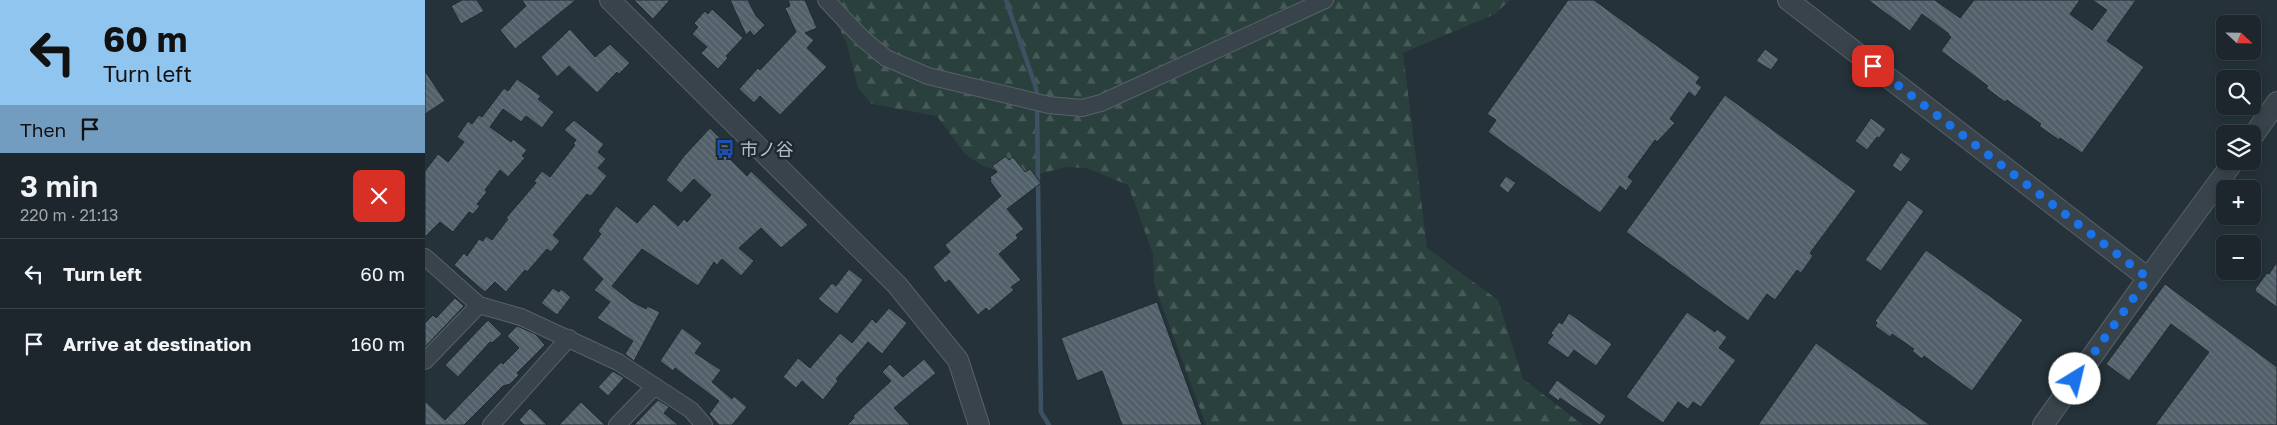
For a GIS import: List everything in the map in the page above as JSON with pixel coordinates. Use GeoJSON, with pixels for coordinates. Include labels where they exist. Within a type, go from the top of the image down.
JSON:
{"type":"FeatureCollection","features":[{"type":"Feature","properties":{"kind":"street"},"geometry":{"type":"LineString","coordinates":[[610,0],[897,285],[958,360],[979,425]]}},
{"type":"Feature","properties":{"kind":"street"},"geometry":{"type":"LineString","coordinates":[[826,0],[862,38],[886,58],[928,76],[1049,105],[1081,108],[1101,102],[1325,0]]}},
{"type":"Feature","properties":{"kind":"street"},"geometry":{"type":"LineString","coordinates":[[1788,0],[2148,278]]}},
{"type":"Feature","properties":{"kind":"street"},"geometry":{"type":"LineString","coordinates":[[2261,125],[2277,102]]}},
{"type":"Feature","properties":{"kind":"street"},"geometry":{"type":"LineString","coordinates":[[2043,425],[2227,170]]}},
{"type":"Feature","properties":{"kind":"street"},"geometry":{"type":"LineString","coordinates":[[425,257],[479,305],[521,317],[618,362],[691,410],[705,425]]}},
{"type":"Feature","properties":{"kind":"street"},"geometry":{"type":"LineString","coordinates":[[425,361],[479,305]]}},
{"type":"Feature","properties":{"kind":"street"},"geometry":{"type":"LineString","coordinates":[[491,425],[569,338]]}},
{"type":"Feature","properties":{"kind":"street"},"geometry":{"type":"LineString","coordinates":[[617,425],[655,386]]}},
{"type":"Feature","properties":{"kind":"green space"},"geometry":{"type":"Polygon","coordinates":[[[825,0],[1510,0],[1495,14],[1403,53],[1427,248],[1498,300],[1523,379],[1583,425],[1206,425],[1154,284],[1153,254],[1128,185],[1086,168],[1066,167],[1024,178],[983,166],[965,154],[937,116],[872,104],[858,88],[847,44],[825,0]]]}},
{"type":"Feature","properties":{"kind":"building"},"geometry":{"type":"Polygon","coordinates":[[[462,0],[477,0],[484,11],[461,24],[451,6],[462,0]]]}},
{"type":"Feature","properties":{"kind":"building"},"geometry":{"type":"Polygon","coordinates":[[[522,0],[576,0],[515,49],[500,30],[526,6],[522,0]]]}},
{"type":"Feature","properties":{"kind":"building"},"geometry":{"type":"Polygon","coordinates":[[[634,0],[670,0],[653,19],[634,0]]]}},
{"type":"Feature","properties":{"kind":"building"},"geometry":{"type":"Polygon","coordinates":[[[730,0],[748,0],[756,16],[765,25],[754,36],[750,31],[746,35],[730,0]]]}},
{"type":"Feature","properties":{"kind":"building"},"geometry":{"type":"Polygon","coordinates":[[[788,0],[805,0],[817,28],[805,33],[814,40],[807,48],[827,67],[780,115],[760,96],[754,103],[739,89],[796,32],[785,8],[790,6],[788,0]]]}},
{"type":"Feature","properties":{"kind":"building"},"geometry":{"type":"Polygon","coordinates":[[[1568,0],[1594,0],[1700,77],[1696,83],[1702,87],[1695,97],[1689,92],[1670,119],[1675,123],[1657,142],[1655,140],[1628,177],[1633,181],[1626,191],[1620,186],[1600,213],[1488,132],[1496,120],[1487,114],[1568,0]]]}},
{"type":"Feature","properties":{"kind":"building"},"geometry":{"type":"Polygon","coordinates":[[[1868,0],[1935,0],[1960,18],[1974,0],[2080,0],[2070,14],[2092,30],[2107,10],[2092,0],[2136,0],[2107,41],[2144,67],[2082,153],[2039,126],[2041,124],[2007,100],[2005,102],[1986,88],[1988,86],[1941,51],[1951,37],[1922,14],[1910,31],[1868,0]]]}},
{"type":"Feature","properties":{"kind":"building"},"geometry":{"type":"Polygon","coordinates":[[[712,9],[743,38],[726,56],[728,58],[718,69],[701,53],[707,47],[692,34],[698,27],[694,23],[705,11],[708,14],[712,9]]]}},
{"type":"Feature","properties":{"kind":"building"},"geometry":{"type":"Polygon","coordinates":[[[570,29],[595,57],[610,44],[630,63],[619,74],[617,72],[597,93],[569,66],[557,77],[541,57],[570,29]]]}},
{"type":"Feature","properties":{"kind":"building"},"geometry":{"type":"Polygon","coordinates":[[[1765,49],[1779,59],[1771,70],[1756,61],[1765,49]]]}},
{"type":"Feature","properties":{"kind":"building"},"geometry":{"type":"Polygon","coordinates":[[[425,71],[445,101],[425,114],[425,71]]]}},
{"type":"Feature","properties":{"kind":"building"},"geometry":{"type":"Polygon","coordinates":[[[517,79],[541,96],[538,99],[554,112],[542,128],[526,116],[521,122],[503,109],[490,127],[511,142],[513,139],[527,150],[522,156],[525,158],[508,177],[500,170],[485,190],[487,192],[477,204],[480,206],[473,214],[469,212],[453,232],[440,222],[425,237],[425,171],[438,154],[448,162],[464,142],[457,137],[468,121],[472,124],[479,115],[482,117],[504,88],[508,91],[517,79]]]}},
{"type":"Feature","properties":{"kind":"building"},"geometry":{"type":"Polygon","coordinates":[[[1725,95],[1856,191],[1810,253],[1813,256],[1801,273],[1797,270],[1775,300],[1767,294],[1748,321],[1626,232],[1725,95]]]}},
{"type":"Feature","properties":{"kind":"building"},"geometry":{"type":"Polygon","coordinates":[[[1871,118],[1886,129],[1867,150],[1855,141],[1871,118]]]}},
{"type":"Feature","properties":{"kind":"building"},"geometry":{"type":"Polygon","coordinates":[[[574,120],[604,144],[598,152],[606,159],[598,168],[607,176],[591,196],[587,194],[553,235],[560,241],[551,252],[547,249],[506,292],[495,282],[485,292],[454,265],[464,253],[467,256],[479,239],[483,241],[486,236],[492,240],[508,219],[506,218],[536,183],[534,181],[542,171],[550,177],[575,145],[573,144],[576,140],[564,130],[574,120]]]}},
{"type":"Feature","properties":{"kind":"building"},"geometry":{"type":"Polygon","coordinates":[[[710,128],[729,147],[724,153],[747,176],[751,171],[808,225],[781,248],[761,228],[739,248],[754,261],[741,276],[722,259],[717,265],[714,262],[698,286],[642,249],[612,286],[631,301],[646,309],[647,306],[660,312],[634,361],[625,354],[633,341],[597,318],[610,302],[594,290],[603,279],[582,259],[601,234],[598,231],[616,206],[637,223],[654,204],[678,226],[684,219],[687,222],[711,195],[694,179],[681,193],[666,180],[684,156],[710,128]]]}},
{"type":"Feature","properties":{"kind":"building"},"geometry":{"type":"Polygon","coordinates":[[[1901,152],[1911,159],[1901,172],[1892,166],[1901,152]]]}},
{"type":"Feature","properties":{"kind":"building"},"geometry":{"type":"Polygon","coordinates":[[[1006,156],[1009,160],[1013,157],[1025,172],[1030,169],[1041,183],[1007,209],[1024,229],[1016,235],[1018,238],[999,254],[1021,280],[1011,287],[1014,290],[989,311],[986,308],[978,315],[949,280],[945,283],[933,267],[950,252],[945,245],[1001,196],[990,181],[990,177],[997,172],[992,166],[1006,156]]]}},
{"type":"Feature","properties":{"kind":"building"},"geometry":{"type":"Polygon","coordinates":[[[1506,176],[1516,183],[1508,193],[1499,186],[1506,176]]]}},
{"type":"Feature","properties":{"kind":"building"},"geometry":{"type":"Polygon","coordinates":[[[1908,200],[1924,211],[1881,271],[1865,260],[1908,200]]]}},
{"type":"Feature","properties":{"kind":"building"},"geometry":{"type":"Polygon","coordinates":[[[1926,250],[2023,320],[1972,391],[1924,356],[1922,359],[1912,351],[1914,349],[1892,334],[1890,337],[1875,326],[1877,323],[1875,321],[1926,250]]]}},
{"type":"Feature","properties":{"kind":"building"},"geometry":{"type":"Polygon","coordinates":[[[2277,262],[2277,307],[2256,292],[2255,289],[2277,262]]]}},
{"type":"Feature","properties":{"kind":"building"},"geometry":{"type":"Polygon","coordinates":[[[849,269],[863,280],[837,314],[818,299],[832,283],[836,286],[849,269]]]}},
{"type":"Feature","properties":{"kind":"building"},"geometry":{"type":"Polygon","coordinates":[[[2165,284],[2277,367],[2277,425],[2155,425],[2209,352],[2171,324],[2129,381],[2106,364],[2165,284]]]}},
{"type":"Feature","properties":{"kind":"building"},"geometry":{"type":"Polygon","coordinates":[[[553,288],[559,292],[561,289],[571,297],[557,315],[541,303],[553,288]]]}},
{"type":"Feature","properties":{"kind":"building"},"geometry":{"type":"Polygon","coordinates":[[[455,298],[464,306],[425,347],[425,323],[433,315],[436,318],[455,298]]]}},
{"type":"Feature","properties":{"kind":"building"},"geometry":{"type":"Polygon","coordinates":[[[1157,302],[1202,425],[1122,425],[1102,371],[1077,381],[1061,338],[1157,302]]]}},
{"type":"Feature","properties":{"kind":"building"},"geometry":{"type":"Polygon","coordinates":[[[889,308],[907,323],[882,354],[868,342],[836,379],[838,381],[823,400],[802,381],[796,388],[783,377],[798,358],[810,368],[840,333],[852,343],[872,319],[876,323],[889,308]]]}},
{"type":"Feature","properties":{"kind":"building"},"geometry":{"type":"Polygon","coordinates":[[[1687,312],[1715,332],[1717,329],[1727,337],[1719,348],[1736,360],[1701,407],[1693,402],[1688,409],[1678,402],[1663,423],[1626,397],[1687,312]]]}},
{"type":"Feature","properties":{"kind":"building"},"geometry":{"type":"Polygon","coordinates":[[[1569,313],[1612,344],[1596,366],[1574,350],[1568,358],[1547,343],[1559,322],[1562,324],[1569,313]]]}},
{"type":"Feature","properties":{"kind":"building"},"geometry":{"type":"Polygon","coordinates":[[[488,320],[502,334],[492,343],[490,342],[458,377],[445,365],[488,320]]]}},
{"type":"Feature","properties":{"kind":"building"},"geometry":{"type":"Polygon","coordinates":[[[517,326],[535,334],[545,345],[517,373],[519,375],[510,384],[503,386],[464,425],[425,425],[425,401],[445,420],[501,362],[503,364],[519,348],[507,336],[517,326]]]}},
{"type":"Feature","properties":{"kind":"building"},"geometry":{"type":"Polygon","coordinates":[[[682,328],[702,343],[695,353],[721,370],[712,382],[732,399],[734,396],[747,407],[732,425],[719,425],[709,414],[719,401],[675,368],[673,371],[660,361],[682,328]]]}},
{"type":"Feature","properties":{"kind":"building"},"geometry":{"type":"Polygon","coordinates":[[[1816,343],[1930,425],[1758,425],[1816,343]]]}},
{"type":"Feature","properties":{"kind":"building"},"geometry":{"type":"Polygon","coordinates":[[[924,359],[936,373],[894,408],[910,425],[847,425],[854,418],[853,416],[891,381],[882,372],[890,364],[903,377],[924,359]]]}},
{"type":"Feature","properties":{"kind":"building"},"geometry":{"type":"Polygon","coordinates":[[[613,371],[624,378],[608,396],[598,387],[613,371]]]}},
{"type":"Feature","properties":{"kind":"building"},"geometry":{"type":"Polygon","coordinates":[[[1557,380],[1606,416],[1600,425],[1560,398],[1559,401],[1548,393],[1557,380]]]}},
{"type":"Feature","properties":{"kind":"building"},"geometry":{"type":"Polygon","coordinates":[[[658,400],[669,407],[664,413],[678,425],[634,425],[658,400]]]}},
{"type":"Feature","properties":{"kind":"building"},"geometry":{"type":"Polygon","coordinates":[[[581,402],[605,425],[559,425],[581,402]]]}},
{"type":"Feature","properties":{"kind":"building"},"geometry":{"type":"Polygon","coordinates":[[[530,408],[547,425],[524,425],[519,420],[530,408]]]}},
{"type":"Feature","properties":{"kind":"waterway"},"geometry":{"type":"LineString","coordinates":[[1006,0],[1036,88],[1037,99]]}},
{"type":"Feature","properties":{"kind":"waterway"},"geometry":{"type":"LineString","coordinates":[[1037,106],[1041,412],[1049,425]]}},
{"type":"Feature","properties":{"kind":"place","name":"市ノ谷"},"geometry":{"type":"Point","coordinates":[725,149]}},
{"type":"Feature","properties":{"kind":"route"},"geometry":{"type":"LineString","coordinates":[[1873,66],[2148,278],[2075,379]]}}]}
